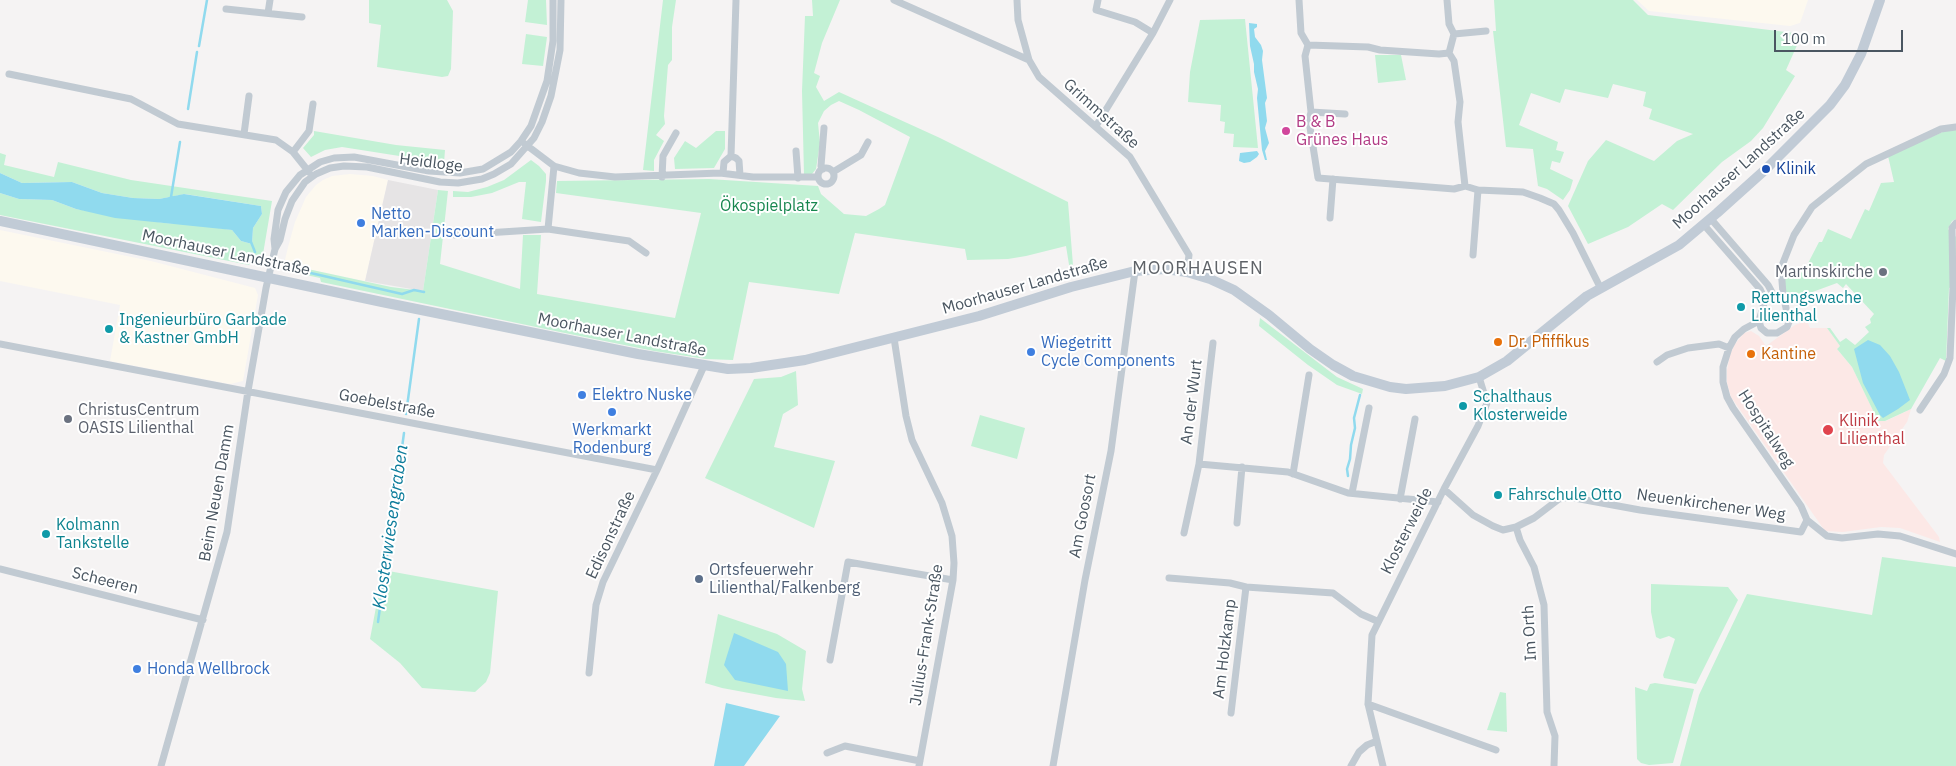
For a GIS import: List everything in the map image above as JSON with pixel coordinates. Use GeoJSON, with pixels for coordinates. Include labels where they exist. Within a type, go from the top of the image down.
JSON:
{"type":"FeatureCollection","features":[{"type":"Feature","properties":{"kind":"street"},"geometry":{"type":"LineString","coordinates":[[268,13],[270,0]]}},
{"type":"Feature","properties":{"kind":"street","name":"Heidloge"},"geometry":{"type":"LineString","coordinates":[[268,278],[275,249],[276,225],[280,205],[290,185],[307,169],[328,159],[348,157],[370,159],[428,172],[469,172],[483,169],[511,152],[521,142],[535,117],[547,81],[553,41],[553,0]]}},
{"type":"Feature","properties":{"kind":"street","name":"Heidloge"},"geometry":{"type":"LineString","coordinates":[[275,249],[280,240],[292,201],[301,186],[312,176],[330,168],[367,167],[440,182],[470,182],[500,171],[517,159],[528,147],[542,122],[556,77],[560,50],[561,0]]}},
{"type":"Feature","properties":{"kind":"street"},"geometry":{"type":"LineString","coordinates":[[723,173],[724,162],[731,156],[736,0]]}},
{"type":"Feature","properties":{"kind":"street"},"geometry":{"type":"LineString","coordinates":[[894,0],[1029,60]]}},
{"type":"Feature","properties":{"kind":"street","name":"Grimmstraße"},"geometry":{"type":"LineString","coordinates":[[1017,0],[1018,20],[1029,60],[1044,82],[1130,156],[1189,255],[1187,272]]}},
{"type":"Feature","properties":{"kind":"street"},"geometry":{"type":"LineString","coordinates":[[1098,0],[1096,10],[1135,22],[1153,34]]}},
{"type":"Feature","properties":{"kind":"street"},"geometry":{"type":"LineString","coordinates":[[1096,126],[1153,34],[1170,0]]}},
{"type":"Feature","properties":{"kind":"street"},"geometry":{"type":"LineString","coordinates":[[1299,0],[1301,33],[1308,45],[1305,56],[1311,112],[1309,121],[1318,178],[1454,189],[1465,186],[1478,190],[1524,192],[1540,198],[1554,204],[1560,210],[1600,287]]}},
{"type":"Feature","properties":{"kind":"street"},"geometry":{"type":"LineString","coordinates":[[1447,0],[1449,24],[1454,34],[1449,53],[1454,61],[1460,102],[1458,122],[1465,186]]}},
{"type":"Feature","properties":{"kind":"street","name":"Moorhauser Landstraße"},"geometry":{"type":"LineString","coordinates":[[0,221],[268,278],[704,366],[728,369],[805,360],[991,313],[1071,287],[1135,271],[1165,270],[1187,272],[1210,279],[1234,290],[1269,315],[1310,349],[1353,376],[1377,384],[1406,389],[1445,386],[1479,376],[1513,357],[1568,310],[1600,287],[1678,245],[1707,222],[1766,169],[1830,106],[1845,85],[1861,54],[1880,0]]}},
{"type":"Feature","properties":{"kind":"street"},"geometry":{"type":"LineString","coordinates":[[226,9],[302,17]]}},
{"type":"Feature","properties":{"kind":"street"},"geometry":{"type":"LineString","coordinates":[[1454,34],[1486,30]]}},
{"type":"Feature","properties":{"kind":"street"},"geometry":{"type":"LineString","coordinates":[[1308,45],[1368,47],[1380,50],[1439,54],[1449,53]]}},
{"type":"Feature","properties":{"kind":"street"},"geometry":{"type":"LineString","coordinates":[[9,74],[131,99],[178,124],[276,140],[293,152],[312,176]]}},
{"type":"Feature","properties":{"kind":"street"},"geometry":{"type":"LineString","coordinates":[[244,134],[249,96]]}},
{"type":"Feature","properties":{"kind":"street"},"geometry":{"type":"LineString","coordinates":[[293,152],[309,131],[313,104]]}},
{"type":"Feature","properties":{"kind":"street"},"geometry":{"type":"LineString","coordinates":[[1311,112],[1345,114]]}},
{"type":"Feature","properties":{"kind":"street"},"geometry":{"type":"LineString","coordinates":[[1707,222],[1760,289],[1765,300],[1759,321],[1761,328],[1767,333],[1777,333],[1787,327],[1789,322],[1783,294],[1781,268],[1802,222],[1812,207],[1866,164],[1941,129],[1956,127]]}},
{"type":"Feature","properties":{"kind":"street"},"geometry":{"type":"LineString","coordinates":[[823,169],[821,166],[824,128]]}},
{"type":"Feature","properties":{"kind":"street"},"geometry":{"type":"LineString","coordinates":[[662,177],[663,156],[676,133]]}},
{"type":"Feature","properties":{"kind":"street"},"geometry":{"type":"LineString","coordinates":[[521,142],[554,166],[615,177],[662,177],[723,173],[798,178],[818,177]]}},
{"type":"Feature","properties":{"kind":"street"},"geometry":{"type":"LineString","coordinates":[[832,172],[861,155],[868,142]]}},
{"type":"Feature","properties":{"kind":"street"},"geometry":{"type":"LineString","coordinates":[[796,151],[798,178]]}},
{"type":"Feature","properties":{"kind":"street"},"geometry":{"type":"LineString","coordinates":[[731,156],[738,161],[740,175]]}},
{"type":"Feature","properties":{"kind":"street"},"geometry":{"type":"LineString","coordinates":[[548,229],[554,166]]}},
{"type":"Feature","properties":{"kind":"street"},"geometry":{"type":"LineString","coordinates":[[823,169],[829,169],[832,172],[833,178],[829,183],[822,183],[818,177],[823,169]]}},
{"type":"Feature","properties":{"kind":"street"},"geometry":{"type":"LineString","coordinates":[[1330,218],[1333,179]]}},
{"type":"Feature","properties":{"kind":"street"},"geometry":{"type":"LineString","coordinates":[[1473,255],[1478,190]]}},
{"type":"Feature","properties":{"kind":"street"},"geometry":{"type":"LineString","coordinates":[[1707,222],[1768,285],[1774,296]]}},
{"type":"Feature","properties":{"kind":"street"},"geometry":{"type":"LineString","coordinates":[[1920,410],[1944,374],[1950,358],[1953,287],[1952,228],[1956,223]]}},
{"type":"Feature","properties":{"kind":"street"},"geometry":{"type":"LineString","coordinates":[[455,235],[548,229],[629,241],[646,253]]}},
{"type":"Feature","properties":{"kind":"street","name":"Am Goosort"},"geometry":{"type":"LineString","coordinates":[[1053,766],[1085,580],[1111,451],[1135,271]]}},
{"type":"Feature","properties":{"kind":"street","name":"Beim Neuen Damm"},"geometry":{"type":"LineString","coordinates":[[161,766],[227,532],[248,392],[268,278]]}},
{"type":"Feature","properties":{"kind":"street"},"geometry":{"type":"LineString","coordinates":[[1765,300],[1783,294]]}},
{"type":"Feature","properties":{"kind":"street","name":"Hospitalweg"},"geometry":{"type":"LineString","coordinates":[[1759,321],[1744,329],[1729,348],[1723,367],[1723,382],[1727,397],[1801,506],[1807,520]]}},
{"type":"Feature","properties":{"kind":"street","name":"Julius-Frank-Straße"},"geometry":{"type":"LineString","coordinates":[[894,338],[906,416],[912,440],[942,503],[952,536],[954,563],[953,580],[919,764]]}},
{"type":"Feature","properties":{"kind":"street","name":"An der Wurt"},"geometry":{"type":"LineString","coordinates":[[1184,533],[1199,464],[1213,343]]}},
{"type":"Feature","properties":{"kind":"street","name":"Goebelstraße"},"geometry":{"type":"LineString","coordinates":[[0,344],[657,470]]}},
{"type":"Feature","properties":{"kind":"street"},"geometry":{"type":"LineString","coordinates":[[1657,362],[1667,355],[1688,348],[1719,344],[1729,348]]}},
{"type":"Feature","properties":{"kind":"street"},"geometry":{"type":"LineString","coordinates":[[657,470],[704,366]]}},
{"type":"Feature","properties":{"kind":"street"},"geometry":{"type":"LineString","coordinates":[[1293,474],[1309,375]]}},
{"type":"Feature","properties":{"kind":"street","name":"Klosterweide"},"geometry":{"type":"LineString","coordinates":[[1383,766],[1368,704],[1372,635],[1377,621],[1478,426],[1487,403],[1479,376]]}},
{"type":"Feature","properties":{"kind":"street"},"geometry":{"type":"LineString","coordinates":[[1352,493],[1370,408]]}},
{"type":"Feature","properties":{"kind":"street"},"geometry":{"type":"LineString","coordinates":[[1400,499],[1415,419]]}},
{"type":"Feature","properties":{"kind":"street","name":"An der Wurt"},"geometry":{"type":"LineString","coordinates":[[1199,464],[1242,467],[1293,474],[1352,493],[1438,502]]}},
{"type":"Feature","properties":{"kind":"street"},"geometry":{"type":"LineString","coordinates":[[1236,522],[1242,467]]}},
{"type":"Feature","properties":{"kind":"street","name":"Edisonstraße"},"geometry":{"type":"LineString","coordinates":[[589,673],[596,605],[603,582],[657,470]]}},
{"type":"Feature","properties":{"kind":"street"},"geometry":{"type":"LineString","coordinates":[[1444,489],[1472,514],[1493,526],[1503,530],[1516,528]]}},
{"type":"Feature","properties":{"kind":"street","name":"Neuenkirchener Weg"},"geometry":{"type":"LineString","coordinates":[[1516,528],[1534,518],[1559,499],[1569,497],[1640,510],[1801,532],[1807,520],[1826,536],[1842,538],[1878,534],[1900,536],[1956,554]]}},
{"type":"Feature","properties":{"kind":"street","name":"Im Orth"},"geometry":{"type":"LineString","coordinates":[[1516,528],[1534,567],[1544,606],[1547,712],[1555,736],[1554,766]]}},
{"type":"Feature","properties":{"kind":"street"},"geometry":{"type":"LineString","coordinates":[[830,660],[848,562],[953,580]]}},
{"type":"Feature","properties":{"kind":"street","name":"Scheeren"},"geometry":{"type":"LineString","coordinates":[[0,569],[203,620]]}},
{"type":"Feature","properties":{"kind":"street","name":"Am Holzkamp"},"geometry":{"type":"LineString","coordinates":[[1169,578],[1230,583],[1246,588],[1333,593],[1361,614],[1377,621]]}},
{"type":"Feature","properties":{"kind":"street","name":"Am Holzkamp"},"geometry":{"type":"LineString","coordinates":[[1231,714],[1246,588]]}},
{"type":"Feature","properties":{"kind":"street"},"geometry":{"type":"LineString","coordinates":[[1368,704],[1496,750]]}},
{"type":"Feature","properties":{"kind":"street"},"geometry":{"type":"LineString","coordinates":[[1351,766],[1359,752],[1367,745],[1377,741]]}},
{"type":"Feature","properties":{"kind":"street"},"geometry":{"type":"LineString","coordinates":[[827,753],[845,746],[919,764]]}},
{"type":"Feature","properties":{"kind":"shaded area"},"geometry":{"type":"Polygon","coordinates":[[[1637,0],[1808,0],[1800,23],[1790,26],[1649,11],[1637,0]]]}},
{"type":"Feature","properties":{"kind":"shaded area"},"geometry":{"type":"Polygon","coordinates":[[[350,174],[373,176],[388,180],[365,281],[303,268],[297,273],[290,271],[285,260],[295,222],[306,197],[323,180],[332,176],[350,174]]]}},
{"type":"Feature","properties":{"kind":"shaded area"},"geometry":{"type":"Polygon","coordinates":[[[388,180],[438,190],[423,291],[365,281],[388,180]]]}},
{"type":"Feature","properties":{"kind":"shaded area"},"geometry":{"type":"Polygon","coordinates":[[[0,230],[151,261],[255,288],[258,295],[243,381],[230,384],[110,361],[120,305],[0,281],[0,230]]]}},
{"type":"Feature","properties":{"kind":"shaded area","name":"Klinik Lilienthal"},"geometry":{"type":"Polygon","coordinates":[[[1804,322],[1808,323],[1810,328],[1827,328],[1840,346],[1837,349],[1852,367],[1878,421],[1886,421],[1911,409],[1907,422],[1884,455],[1883,463],[1939,537],[1940,542],[1900,528],[1881,527],[1843,532],[1825,531],[1731,397],[1727,383],[1730,354],[1744,333],[1751,331],[1759,336],[1766,346],[1795,325],[1804,322]]]}},
{"type":"Feature","properties":{"kind":"green space"},"geometry":{"type":"Polygon","coordinates":[[[369,0],[447,0],[453,11],[451,69],[448,76],[442,77],[377,67],[381,25],[369,23],[369,0]]]}},
{"type":"Feature","properties":{"kind":"green space"},"geometry":{"type":"Polygon","coordinates":[[[528,0],[546,0],[547,25],[525,22],[528,0]]]}},
{"type":"Feature","properties":{"kind":"green space"},"geometry":{"type":"Polygon","coordinates":[[[663,0],[676,0],[672,27],[672,60],[668,65],[665,124],[656,135],[664,141],[654,160],[654,171],[643,170],[663,0]]]}},
{"type":"Feature","properties":{"kind":"green space","name":"Ökospielplatz"},"geometry":{"type":"Polygon","coordinates":[[[812,0],[840,0],[822,43],[814,73],[820,76],[816,87],[824,101],[839,92],[940,138],[1068,202],[1074,278],[1071,277],[1066,246],[1008,259],[967,260],[965,249],[855,233],[839,294],[749,282],[733,360],[706,359],[654,351],[321,282],[320,278],[297,273],[303,268],[391,287],[423,291],[438,190],[448,191],[440,264],[520,289],[523,235],[541,235],[537,294],[675,318],[701,213],[556,193],[557,181],[709,179],[818,186],[821,194],[844,214],[866,216],[885,205],[910,137],[839,101],[824,111],[818,123],[820,143],[816,169],[812,174],[804,175],[802,91],[805,16],[813,16],[812,0]]]}},
{"type":"Feature","properties":{"kind":"green space"},"geometry":{"type":"Polygon","coordinates":[[[1494,0],[1633,0],[1648,15],[1802,34],[1786,70],[1795,76],[1763,128],[1751,141],[1722,162],[1673,210],[1662,204],[1628,227],[1588,244],[1568,206],[1588,161],[1606,140],[1654,161],[1677,141],[1693,134],[1649,119],[1652,109],[1643,106],[1646,92],[1613,84],[1608,98],[1565,89],[1560,103],[1531,93],[1519,125],[1558,142],[1556,150],[1564,152],[1560,163],[1552,161],[1550,169],[1573,180],[1570,190],[1563,200],[1547,189],[1538,186],[1533,149],[1506,147],[1493,31],[1496,31],[1494,0]]]}},
{"type":"Feature","properties":{"kind":"green space"},"geometry":{"type":"Polygon","coordinates":[[[1245,19],[1258,148],[1233,147],[1234,134],[1224,133],[1225,122],[1220,121],[1221,105],[1188,102],[1190,72],[1200,20],[1245,19]]]}},
{"type":"Feature","properties":{"kind":"green space"},"geometry":{"type":"Polygon","coordinates":[[[526,34],[547,37],[543,66],[522,64],[526,34]]]}},
{"type":"Feature","properties":{"kind":"green space"},"geometry":{"type":"Polygon","coordinates":[[[1375,55],[1401,55],[1406,80],[1378,83],[1375,55]]]}},
{"type":"Feature","properties":{"kind":"green space"},"geometry":{"type":"Polygon","coordinates":[[[1947,130],[1956,130],[1956,219],[1952,221],[1948,229],[1956,237],[1956,285],[1949,288],[1946,361],[1940,358],[1911,409],[1885,421],[1878,421],[1852,367],[1837,349],[1840,346],[1827,328],[1830,328],[1840,342],[1846,338],[1855,345],[1869,332],[1865,327],[1871,323],[1870,319],[1874,314],[1846,284],[1843,288],[1837,283],[1788,301],[1785,278],[1788,268],[1803,273],[1828,229],[1851,239],[1865,209],[1869,211],[1881,183],[1894,182],[1888,156],[1947,130]]]}},
{"type":"Feature","properties":{"kind":"green space"},"geometry":{"type":"Polygon","coordinates":[[[314,131],[396,145],[445,150],[444,163],[342,147],[325,150],[311,157],[303,148],[314,135],[314,131]]]}},
{"type":"Feature","properties":{"kind":"green space"},"geometry":{"type":"Polygon","coordinates":[[[716,131],[725,131],[725,149],[714,168],[675,169],[674,158],[685,141],[696,148],[716,131]]]}},
{"type":"Feature","properties":{"kind":"green space"},"geometry":{"type":"Polygon","coordinates":[[[0,153],[6,155],[4,165],[54,177],[58,162],[131,180],[272,201],[263,254],[258,260],[251,261],[249,265],[0,215],[0,193],[19,199],[52,200],[76,209],[164,223],[232,230],[241,241],[252,244],[253,228],[262,214],[261,206],[185,194],[159,199],[133,198],[102,193],[72,182],[22,183],[0,173],[0,153]]]}},
{"type":"Feature","properties":{"kind":"green space"},"geometry":{"type":"Polygon","coordinates":[[[531,160],[546,174],[541,222],[522,219],[526,182],[519,182],[492,193],[471,197],[453,197],[453,191],[468,192],[504,180],[531,160]]]}},
{"type":"Feature","properties":{"kind":"green space"},"geometry":{"type":"Polygon","coordinates":[[[1260,318],[1337,377],[1363,389],[1362,394],[1337,385],[1308,365],[1259,326],[1260,318]]]}},
{"type":"Feature","properties":{"kind":"green space"},"geometry":{"type":"Polygon","coordinates":[[[796,371],[798,405],[783,414],[774,447],[835,461],[814,528],[705,478],[754,379],[781,377],[796,371]]]}},
{"type":"Feature","properties":{"kind":"green space"},"geometry":{"type":"Polygon","coordinates":[[[980,415],[1025,428],[1017,459],[971,446],[980,415]]]}},
{"type":"Feature","properties":{"kind":"green space"},"geometry":{"type":"Polygon","coordinates":[[[1882,557],[1956,567],[1956,766],[1680,766],[1699,695],[1747,594],[1872,615],[1882,557]]]}},
{"type":"Feature","properties":{"kind":"green space"},"geometry":{"type":"Polygon","coordinates":[[[383,570],[498,591],[490,673],[486,682],[475,692],[422,688],[400,663],[370,639],[383,570]]]}},
{"type":"Feature","properties":{"kind":"green space"},"geometry":{"type":"Polygon","coordinates":[[[1651,584],[1728,587],[1738,600],[1696,684],[1664,678],[1663,675],[1675,639],[1669,636],[1660,639],[1656,637],[1651,612],[1651,584]]]}},
{"type":"Feature","properties":{"kind":"green space"},"geometry":{"type":"Polygon","coordinates":[[[718,614],[777,634],[806,651],[802,689],[805,701],[776,698],[705,683],[718,614]]]}},
{"type":"Feature","properties":{"kind":"green space"},"geometry":{"type":"Polygon","coordinates":[[[1655,683],[1694,689],[1673,763],[1649,765],[1641,763],[1637,759],[1635,687],[1647,691],[1650,684],[1655,683]]]}},
{"type":"Feature","properties":{"kind":"green space"},"geometry":{"type":"Polygon","coordinates":[[[1500,692],[1506,693],[1507,732],[1487,730],[1500,692]]]}},
{"type":"Feature","properties":{"kind":"water"},"geometry":{"type":"Polygon","coordinates":[[[1249,23],[1257,24],[1257,27],[1254,29],[1255,37],[1263,51],[1262,60],[1267,98],[1265,103],[1267,121],[1265,128],[1269,143],[1265,151],[1267,160],[1265,160],[1262,150],[1257,98],[1258,89],[1250,46],[1249,23]]]}},
{"type":"Feature","properties":{"kind":"water"},"geometry":{"type":"Polygon","coordinates":[[[1257,151],[1259,154],[1250,162],[1244,163],[1239,161],[1240,153],[1257,151]]]}},
{"type":"Feature","properties":{"kind":"water"},"geometry":{"type":"Polygon","coordinates":[[[0,173],[22,183],[72,182],[102,193],[133,198],[159,199],[184,194],[261,206],[262,214],[253,228],[252,244],[241,241],[232,230],[115,218],[76,209],[52,200],[19,199],[0,193],[0,173]]]}},
{"type":"Feature","properties":{"kind":"water"},"geometry":{"type":"Polygon","coordinates":[[[1868,340],[1880,345],[1890,356],[1899,372],[1910,400],[1883,418],[1863,383],[1854,349],[1868,340]]]}},
{"type":"Feature","properties":{"kind":"water"},"geometry":{"type":"Polygon","coordinates":[[[734,633],[778,652],[786,664],[788,691],[735,680],[724,665],[734,633]]]}},
{"type":"Feature","properties":{"kind":"water"},"geometry":{"type":"Polygon","coordinates":[[[726,703],[780,716],[744,766],[714,766],[726,703]]]}},
{"type":"Feature","properties":{"kind":"waterway","name":"Klosterwiesengraben"},"geometry":{"type":"LineString","coordinates":[[199,46],[207,0]]}},
{"type":"Feature","properties":{"kind":"waterway","name":"Klosterwiesengraben"},"geometry":{"type":"LineString","coordinates":[[188,109],[197,52]]}},
{"type":"Feature","properties":{"kind":"waterway","name":"Klosterwiesengraben"},"geometry":{"type":"LineString","coordinates":[[174,198],[171,197],[180,142]]}},
{"type":"Feature","properties":{"kind":"waterway","name":"Klosterwiesengraben"},"geometry":{"type":"LineString","coordinates":[[251,242],[255,252]]}},
{"type":"Feature","properties":{"kind":"waterway","name":"Klosterwiesengraben"},"geometry":{"type":"LineString","coordinates":[[302,271],[402,294],[414,290],[424,292]]}},
{"type":"Feature","properties":{"kind":"waterway","name":"Klosterwiesengraben"},"geometry":{"type":"LineString","coordinates":[[406,414],[419,319]]}},
{"type":"Feature","properties":{"kind":"waterway"},"geometry":{"type":"LineString","coordinates":[[1348,476],[1347,469],[1355,428],[1354,418],[1360,395]]}},
{"type":"Feature","properties":{"kind":"waterway","name":"Klosterwiesengraben"},"geometry":{"type":"LineString","coordinates":[[378,622],[404,433]]}},
{"type":"Feature","properties":{"kind":"place","name":"B & B Grünes Haus"},"geometry":{"type":"Point","coordinates":[1286,131]}},
{"type":"Feature","properties":{"kind":"place","name":"Klinik"},"geometry":{"type":"Point","coordinates":[1766,169]}},
{"type":"Feature","properties":{"kind":"place","name":"Netto Marken-Discount"},"geometry":{"type":"Point","coordinates":[361,223]}},
{"type":"Feature","properties":{"kind":"place","name":"Martinskirche"},"geometry":{"type":"Point","coordinates":[1883,272]}},
{"type":"Feature","properties":{"kind":"place","name":"Rettungswache Lilienthal"},"geometry":{"type":"Point","coordinates":[1741,307]}},
{"type":"Feature","properties":{"kind":"place","name":"Ingenieurbüro Garbade & Kastner GmbH"},"geometry":{"type":"Point","coordinates":[109,329]}},
{"type":"Feature","properties":{"kind":"place","name":"Dr. Pfiffikus"},"geometry":{"type":"Point","coordinates":[1498,342]}},
{"type":"Feature","properties":{"kind":"place","name":"Wiegetritt Cycle Components"},"geometry":{"type":"Point","coordinates":[1031,352]}},
{"type":"Feature","properties":{"kind":"place","name":"Kantine"},"geometry":{"type":"Point","coordinates":[1751,354]}},
{"type":"Feature","properties":{"kind":"place","name":"Elektro Nuske"},"geometry":{"type":"Point","coordinates":[582,395]}},
{"type":"Feature","properties":{"kind":"place","name":"Schalthaus Klosterweide"},"geometry":{"type":"Point","coordinates":[1463,406]}},
{"type":"Feature","properties":{"kind":"place","name":"Werkmarkt Rodenburg"},"geometry":{"type":"Point","coordinates":[612,412]}},
{"type":"Feature","properties":{"kind":"place","name":"ChristusCentrum OASIS Lilienthal"},"geometry":{"type":"Point","coordinates":[68,419]}},
{"type":"Feature","properties":{"kind":"place","name":"Klinik Lilienthal"},"geometry":{"type":"Point","coordinates":[1828,430]}},
{"type":"Feature","properties":{"kind":"place","name":"Fahrschule Otto"},"geometry":{"type":"Point","coordinates":[1498,495]}},
{"type":"Feature","properties":{"kind":"place","name":"Kolmann Tankstelle"},"geometry":{"type":"Point","coordinates":[46,534]}},
{"type":"Feature","properties":{"kind":"place","name":"Ortsfeuerwehr Lilienthal/Falkenberg"},"geometry":{"type":"Point","coordinates":[699,579]}},
{"type":"Feature","properties":{"kind":"place","name":"Honda Wellbrock"},"geometry":{"type":"Point","coordinates":[137,669]}},
{"type":"Feature","properties":{"kind":"district","name":"MOORHAUSEN"},"geometry":{"type":"Point","coordinates":[1198,269]}}]}
